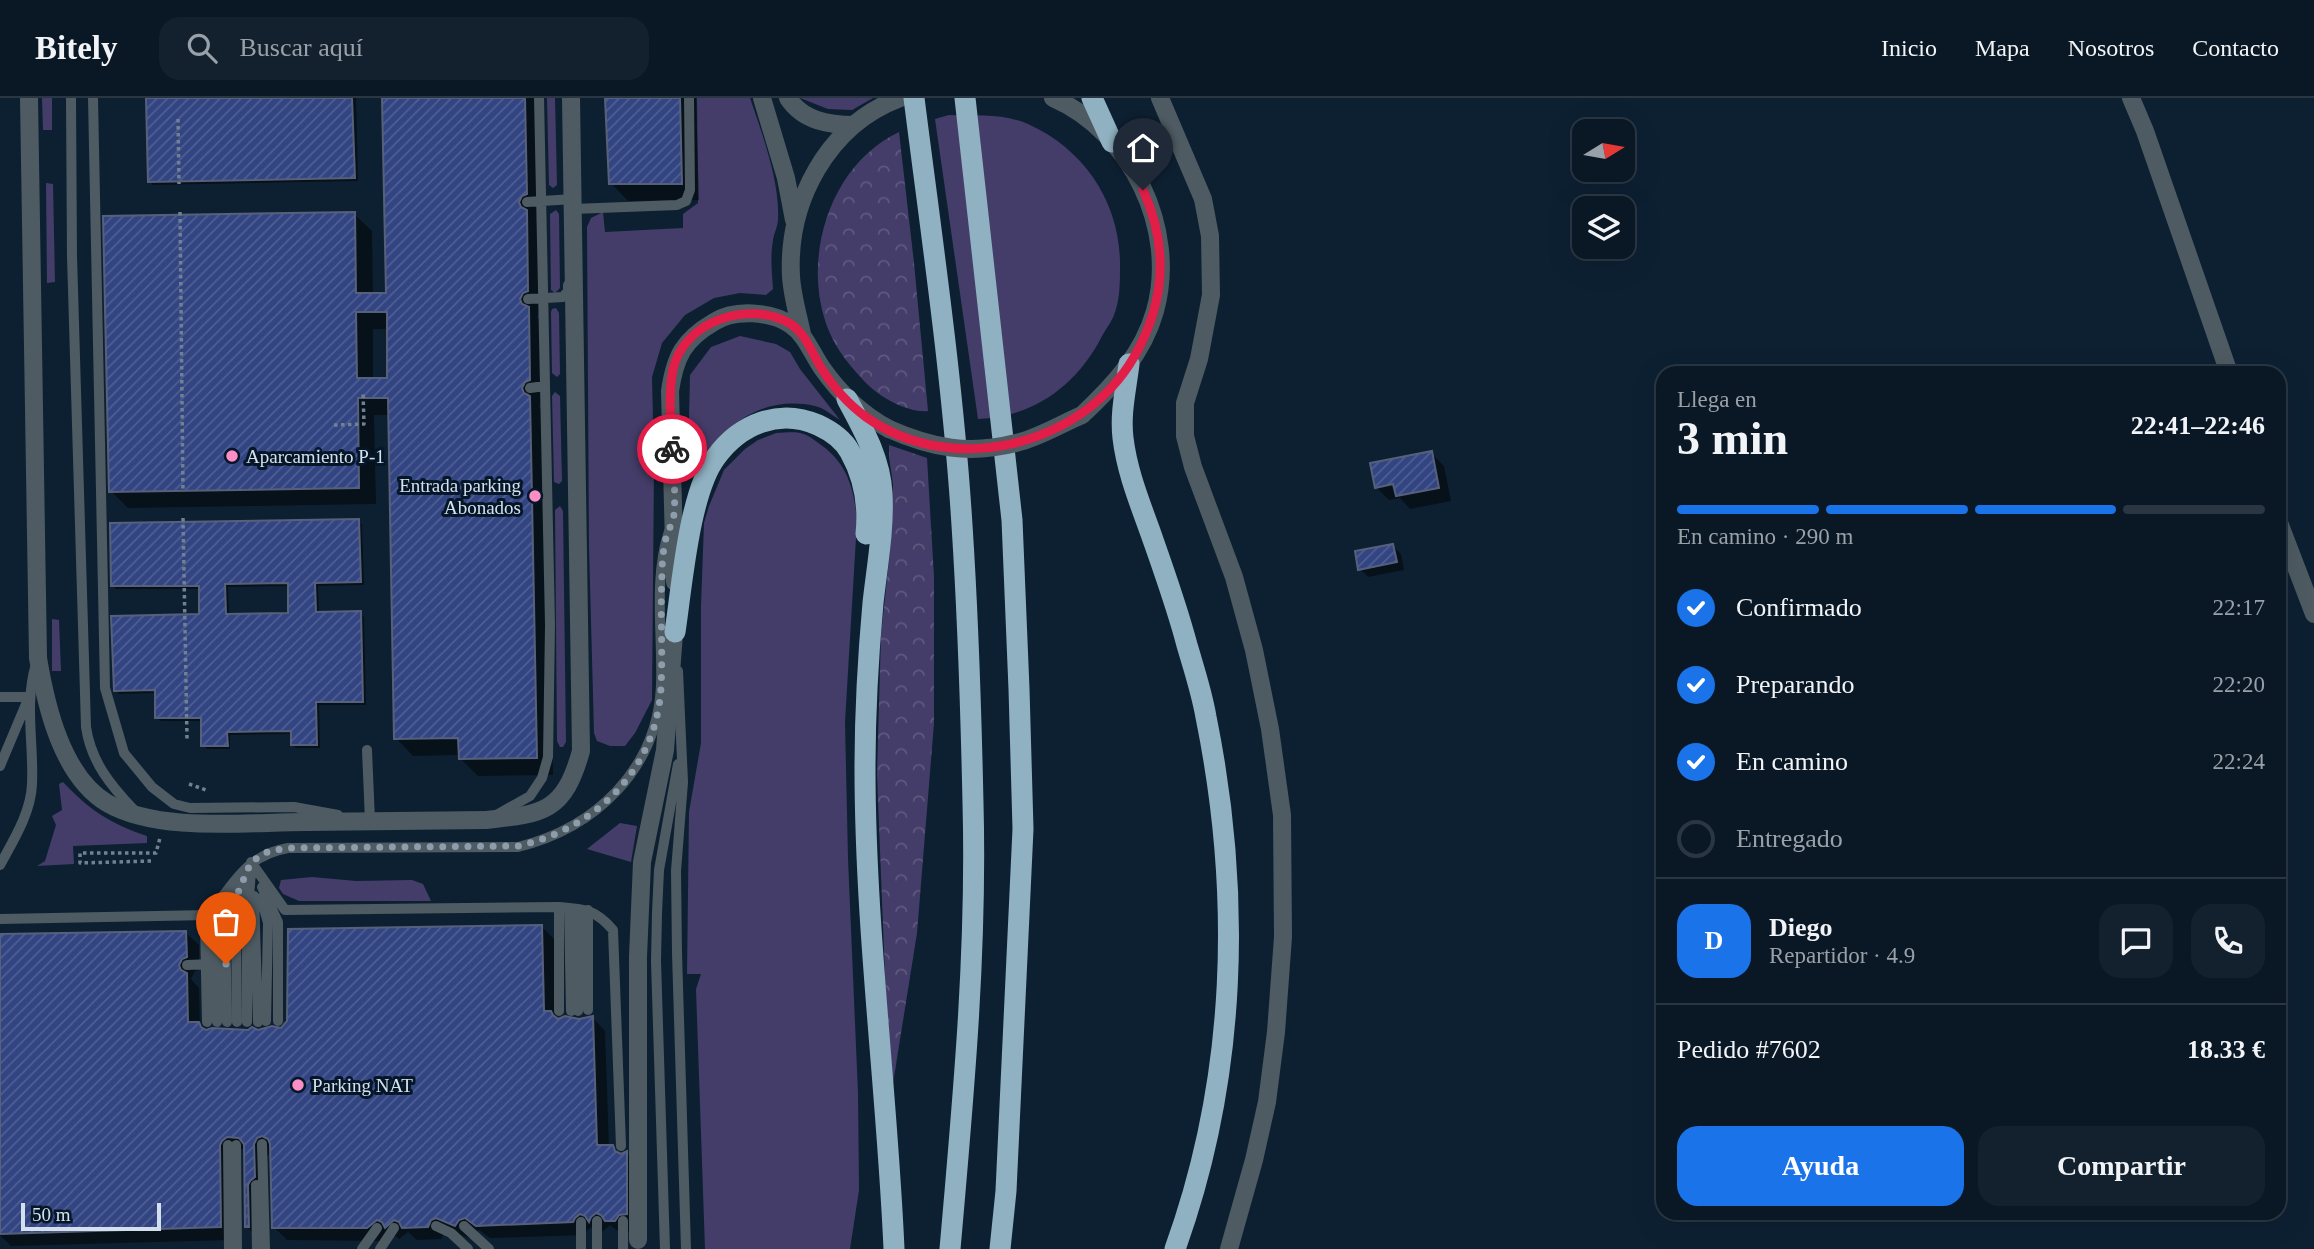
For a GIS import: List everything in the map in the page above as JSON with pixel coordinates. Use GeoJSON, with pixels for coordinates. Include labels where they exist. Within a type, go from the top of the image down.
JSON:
{"type":"FeatureCollection","features":[{"type":"Feature","properties":{"kind":"highway"},"geometry":{"type":"LineString","coordinates":[[914,98],[945,354],[962,524],[973,805],[969,993],[950,1249]]}},
{"type":"Feature","properties":{"kind":"highway"},"geometry":{"type":"LineString","coordinates":[[965,98],[1012,520],[1019,689],[1023,829],[1006,1191],[1000,1249]]}},
{"type":"Feature","properties":{"kind":"highway"},"geometry":{"type":"LineString","coordinates":[[1092,98],[1112,142]]}},
{"type":"Feature","properties":{"kind":"highway"},"geometry":{"type":"LineString","coordinates":[[1129,365],[1123,404],[1123,436],[1130,477],[1178,609],[1206,713],[1216,768],[1227,863],[1230,958],[1225,1026],[1210,1126],[1175,1249]]}},
{"type":"Feature","properties":{"kind":"highway"},"geometry":{"type":"LineString","coordinates":[[847,399],[868,438],[877,463],[882,492],[869,651],[865,768],[869,871],[891,1169],[894,1249]]}},
{"type":"Feature","properties":{"kind":"highway"},"geometry":{"type":"LineString","coordinates":[[675,632],[697,505],[703,479],[714,459],[729,441],[746,428],[765,420],[787,417],[809,422],[832,432],[849,450],[864,483],[868,518],[856,671],[861,804],[869,871]]}},
{"type":"Feature","properties":{"kind":"street"},"geometry":{"type":"LineString","coordinates":[[29,98],[38,658],[50,718],[58,739],[81,779],[107,803],[162,822],[206,823],[486,820],[523,817],[547,808],[563,796],[574,776],[581,751],[571,98]]}},
{"type":"Feature","properties":{"kind":"street"},"geometry":{"type":"LineString","coordinates":[[762,98],[786,178],[795,228]]}},
{"type":"Feature","properties":{"kind":"street"},"geometry":{"type":"LineString","coordinates":[[788,98],[793,106],[812,119],[832,125],[854,125]]}},
{"type":"Feature","properties":{"kind":"street"},"geometry":{"type":"LineString","coordinates":[[900,98],[854,125],[825,154],[807,187],[795,228],[791,276],[802,334],[821,368],[847,399],[866,417],[888,429],[919,443],[951,449],[986,449],[1018,443],[1082,415],[1113,386],[1129,365],[1155,312],[1162,263],[1154,215],[1131,166],[1112,142],[1069,105],[1053,98]]}},
{"type":"Feature","properties":{"kind":"street"},"geometry":{"type":"LineString","coordinates":[[1160,98],[1203,200],[1210,236],[1211,295],[1199,359],[1185,403],[1185,436],[1193,467],[1234,577],[1254,650],[1270,729],[1282,815],[1283,937],[1276,1032],[1267,1102],[1229,1249]]}},
{"type":"Feature","properties":{"kind":"street"},"geometry":{"type":"LineString","coordinates":[[2131,98],[2150,144],[2227,366]]}},
{"type":"Feature","properties":{"kind":"street"},"geometry":{"type":"LineString","coordinates":[[634,1247],[642,862],[665,750],[675,632],[670,391],[674,367],[682,347],[701,329],[719,318],[745,313],[772,316],[791,324],[802,334]]}},
{"type":"Feature","properties":{"kind":"street"},"geometry":{"type":"LineString","coordinates":[[2286,541],[2314,614]]}},
{"type":"Feature","properties":{"kind":"lane"},"geometry":{"type":"LineString","coordinates":[[71,98],[72,256],[86,727],[91,751],[99,767],[140,816]]}},
{"type":"Feature","properties":{"kind":"lane"},"geometry":{"type":"LineString","coordinates":[[93,98],[105,688],[124,753],[152,787],[174,804],[190,808],[294,807],[370,821],[367,750]]}},
{"type":"Feature","properties":{"kind":"lane"},"geometry":{"type":"LineString","coordinates":[[486,820],[530,796],[542,778],[548,757],[550,625],[539,98]]}},
{"type":"Feature","properties":{"kind":"lane"},"geometry":{"type":"LineString","coordinates":[[527,202],[677,205],[686,201],[690,179],[689,98]]}},
{"type":"Feature","properties":{"kind":"lane"},"geometry":{"type":"LineString","coordinates":[[528,299],[563,298],[568,291],[574,232]]}},
{"type":"Feature","properties":{"kind":"lane"},"geometry":{"type":"LineString","coordinates":[[530,388],[545,386]]}},
{"type":"Feature","properties":{"kind":"lane"},"geometry":{"type":"LineString","coordinates":[[535,496],[548,496]]}},
{"type":"Feature","properties":{"kind":"lane"},"geometry":{"type":"LineString","coordinates":[[242,1022],[242,963],[205,924],[209,915],[251,862],[269,851],[288,848],[518,846],[547,840],[593,814],[612,798],[624,783],[648,741],[656,718],[661,688],[662,567],[674,514]]}},
{"type":"Feature","properties":{"kind":"lane"},"geometry":{"type":"LineString","coordinates":[[675,632],[683,782],[676,871],[686,1249]]}},
{"type":"Feature","properties":{"kind":"lane"},"geometry":{"type":"LineString","coordinates":[[0,766],[29,697],[38,658]]}},
{"type":"Feature","properties":{"kind":"lane"},"geometry":{"type":"LineString","coordinates":[[0,697],[29,697]]}},
{"type":"Feature","properties":{"kind":"lane"},"geometry":{"type":"LineString","coordinates":[[0,866],[21,823],[32,786],[29,697]]}},
{"type":"Feature","properties":{"kind":"lane"},"geometry":{"type":"LineString","coordinates":[[666,1249],[656,961],[657,913],[659,870],[681,744]]}},
{"type":"Feature","properties":{"kind":"lane"},"geometry":{"type":"LineString","coordinates":[[251,862],[285,910],[573,908],[604,919],[613,930],[621,1146]]}},
{"type":"Feature","properties":{"kind":"lane"},"geometry":{"type":"LineString","coordinates":[[242,1022],[242,963],[251,862]]}},
{"type":"Feature","properties":{"kind":"lane"},"geometry":{"type":"LineString","coordinates":[[242,1022],[242,963],[225,923],[251,862]]}},
{"type":"Feature","properties":{"kind":"lane"},"geometry":{"type":"LineString","coordinates":[[242,1022],[242,963],[278,922],[251,862]]}},
{"type":"Feature","properties":{"kind":"lane"},"geometry":{"type":"LineString","coordinates":[[573,908],[574,1011],[573,908]]}},
{"type":"Feature","properties":{"kind":"lane"},"geometry":{"type":"LineString","coordinates":[[0,919],[209,915]]}},
{"type":"Feature","properties":{"kind":"lane"},"geometry":{"type":"LineString","coordinates":[[187,965],[242,963]]}},
{"type":"Feature","properties":{"kind":"lane"},"geometry":{"type":"LineString","coordinates":[[257,1249],[259,1144],[265,1249]]}},
{"type":"Feature","properties":{"kind":"lane"},"geometry":{"type":"LineString","coordinates":[[229,1249],[232,1145],[237,1249]]}},
{"type":"Feature","properties":{"kind":"lane"},"geometry":{"type":"LineString","coordinates":[[597,1221],[597,1249]]}},
{"type":"Feature","properties":{"kind":"lane"},"geometry":{"type":"LineString","coordinates":[[623,1221],[634,1247]]}},
{"type":"Feature","properties":{"kind":"lane"},"geometry":{"type":"LineString","coordinates":[[581,1222],[581,1249]]}},
{"type":"Feature","properties":{"kind":"lane"},"geometry":{"type":"LineString","coordinates":[[436,1226],[451,1233],[468,1249]]}},
{"type":"Feature","properties":{"kind":"lane"},"geometry":{"type":"LineString","coordinates":[[464,1226],[489,1249]]}},
{"type":"Feature","properties":{"kind":"lane"},"geometry":{"type":"LineString","coordinates":[[362,1249],[377,1228]]}},
{"type":"Feature","properties":{"kind":"lane"},"geometry":{"type":"LineString","coordinates":[[380,1249],[394,1228]]}},
{"type":"Feature","properties":{"kind":"path"},"geometry":{"type":"LineString","coordinates":[[178,119],[179,184]]}},
{"type":"Feature","properties":{"kind":"path"},"geometry":{"type":"LineString","coordinates":[[180,212],[183,492]]}},
{"type":"Feature","properties":{"kind":"path"},"geometry":{"type":"LineString","coordinates":[[334,425],[364,424],[363,392]]}},
{"type":"Feature","properties":{"kind":"path"},"geometry":{"type":"LineString","coordinates":[[183,518],[187,739]]}},
{"type":"Feature","properties":{"kind":"path"},"geometry":{"type":"LineString","coordinates":[[189,784],[206,790],[206,793]]}},
{"type":"Feature","properties":{"kind":"path"},"geometry":{"type":"LineString","coordinates":[[151,861],[80,863],[80,853],[156,853],[160,836]]}},
{"type":"Feature","properties":{"kind":"green space"},"geometry":{"type":"Polygon","coordinates":[[[42,98],[52,98],[52,130],[43,130],[42,98]]]}},
{"type":"Feature","properties":{"kind":"green space"},"geometry":{"type":"Polygon","coordinates":[[[547,98],[555,98],[557,185],[553,188],[549,185],[547,98]]]}},
{"type":"Feature","properties":{"kind":"green space"},"geometry":{"type":"Polygon","coordinates":[[[697,98],[750,98],[769,158],[778,205],[772,252],[773,289],[766,295],[740,293],[714,298],[685,315],[662,343],[652,377],[652,700],[625,746],[610,746],[597,741],[594,733],[589,546],[587,227],[591,218],[603,212],[605,232],[683,228],[683,214],[698,203],[697,98]]]}},
{"type":"Feature","properties":{"kind":"green space"},"geometry":{"type":"Polygon","coordinates":[[[800,98],[873,98],[852,110],[828,109],[800,98]]]}},
{"type":"Feature","properties":{"kind":"green space"},"geometry":{"type":"Polygon","coordinates":[[[949,115],[1018,120],[1049,135],[1083,164],[1096,182],[1107,201],[1119,244],[1120,279],[1114,315],[1091,355],[1079,371],[1051,396],[1017,412],[998,417],[978,419],[935,119],[949,115]]]}},
{"type":"Feature","properties":{"kind":"green space"},"geometry":{"type":"Polygon","coordinates":[[[899,132],[928,411],[894,403],[866,383],[836,345],[821,304],[818,275],[820,246],[838,191],[854,167],[875,147],[899,132]]]}},
{"type":"Feature","properties":{"kind":"green space"},"geometry":{"type":"Polygon","coordinates":[[[46,183],[53,184],[55,282],[47,283],[46,183]]]}},
{"type":"Feature","properties":{"kind":"green space"},"geometry":{"type":"Polygon","coordinates":[[[556,210],[559,214],[560,288],[555,293],[551,290],[550,214],[556,210]]]}},
{"type":"Feature","properties":{"kind":"green space"},"geometry":{"type":"Polygon","coordinates":[[[556,308],[559,313],[560,374],[557,377],[552,373],[551,312],[556,308]]]}},
{"type":"Feature","properties":{"kind":"green space"},"geometry":{"type":"Polygon","coordinates":[[[740,336],[776,344],[790,352],[840,420],[815,406],[796,404],[763,409],[734,425],[721,436],[699,464],[688,462],[690,375],[711,347],[740,336]]]}},
{"type":"Feature","properties":{"kind":"green space"},"geometry":{"type":"Polygon","coordinates":[[[555,392],[560,396],[562,481],[559,484],[554,482],[552,396],[555,392]]]}},
{"type":"Feature","properties":{"kind":"green space"},"geometry":{"type":"Polygon","coordinates":[[[776,433],[807,435],[835,458],[851,486],[857,521],[845,722],[859,1190],[850,1249],[705,1249],[696,989],[701,974],[687,974],[689,812],[701,743],[704,523],[724,470],[745,449],[776,433]]]}},
{"type":"Feature","properties":{"kind":"green space"},"geometry":{"type":"Polygon","coordinates":[[[889,445],[927,458],[934,577],[934,723],[917,933],[890,1102],[877,774],[881,635],[890,551],[893,484],[889,445]]]}},
{"type":"Feature","properties":{"kind":"green space"},"geometry":{"type":"Polygon","coordinates":[[[560,506],[563,511],[566,742],[563,747],[560,747],[557,741],[555,510],[560,506]]]}},
{"type":"Feature","properties":{"kind":"green space"},"geometry":{"type":"Polygon","coordinates":[[[52,619],[59,620],[61,671],[52,671],[52,619]]]}},
{"type":"Feature","properties":{"kind":"green space"},"geometry":{"type":"Polygon","coordinates":[[[63,782],[101,815],[147,836],[147,843],[73,846],[74,864],[37,866],[45,861],[56,825],[52,816],[62,810],[59,784],[63,782]]]}},
{"type":"Feature","properties":{"kind":"green space"},"geometry":{"type":"Polygon","coordinates":[[[620,823],[637,826],[631,862],[587,849],[620,823]]]}},
{"type":"Feature","properties":{"kind":"green space"},"geometry":{"type":"Polygon","coordinates":[[[312,877],[356,881],[412,880],[423,884],[431,901],[299,901],[283,894],[279,888],[281,880],[312,877]]]}},
{"type":"Feature","properties":{"kind":"building"},"geometry":{"type":"Polygon","coordinates":[[[146,98],[352,98],[355,178],[148,182],[146,98]]]}},
{"type":"Feature","properties":{"kind":"building","name":"Aparcamiento P-1"},"geometry":{"type":"Polygon","coordinates":[[[382,98],[525,98],[527,194],[522,196],[519,202],[521,207],[527,210],[528,291],[523,293],[520,299],[522,304],[529,307],[530,380],[525,382],[522,388],[524,393],[530,396],[537,758],[459,759],[458,738],[394,739],[388,398],[358,398],[359,488],[109,492],[103,216],[355,212],[356,293],[386,293],[382,98]],[[356,312],[357,378],[387,378],[387,312],[356,312]]]}},
{"type":"Feature","properties":{"kind":"building"},"geometry":{"type":"Polygon","coordinates":[[[605,98],[680,98],[682,184],[609,184],[605,98]]]}},
{"type":"Feature","properties":{"kind":"building"},"geometry":{"type":"Polygon","coordinates":[[[1432,451],[1439,488],[1396,496],[1393,484],[1375,488],[1370,463],[1432,451]]]}},
{"type":"Feature","properties":{"kind":"building"},"geometry":{"type":"Polygon","coordinates":[[[359,519],[361,582],[315,583],[316,612],[361,611],[363,702],[316,702],[317,745],[291,745],[291,731],[227,732],[228,746],[201,746],[201,718],[155,718],[155,690],[114,691],[111,616],[199,614],[199,586],[111,586],[110,523],[359,519]],[[288,583],[225,584],[226,614],[288,613],[288,583]]]}},
{"type":"Feature","properties":{"kind":"building"},"geometry":{"type":"Polygon","coordinates":[[[1393,544],[1397,562],[1358,570],[1355,551],[1393,544]]]}},
{"type":"Feature","properties":{"kind":"building","name":"Parking NAT"},"geometry":{"type":"Polygon","coordinates":[[[542,925],[544,1011],[551,1011],[558,1019],[565,1016],[579,1019],[593,1016],[597,1145],[613,1145],[615,1151],[621,1154],[627,1151],[627,1214],[619,1215],[615,1221],[605,1221],[596,1213],[589,1222],[580,1214],[573,1222],[476,1226],[465,1218],[459,1220],[455,1226],[436,1218],[431,1220],[428,1227],[402,1228],[399,1222],[394,1220],[385,1228],[382,1222],[377,1220],[367,1228],[272,1228],[270,1144],[268,1139],[262,1136],[257,1138],[254,1144],[255,1177],[248,1185],[249,1227],[245,1227],[244,1144],[239,1138],[227,1137],[220,1145],[221,1227],[0,1234],[0,934],[186,931],[187,957],[182,959],[179,965],[181,970],[187,973],[188,1022],[199,1022],[206,1030],[248,1030],[252,1027],[258,1030],[272,1026],[281,1028],[287,1021],[288,929],[542,925]]]}},
{"type":"Feature","properties":{"kind":"way so far"},"geometry":{"type":"LineString","coordinates":[[226,964],[225,923],[251,862],[269,851],[288,848],[518,846],[547,840],[573,827],[612,798],[624,783],[648,741],[659,702],[662,567],[674,514],[672,449]]}},
{"type":"Feature","properties":{"kind":"place","name":"Aparcamiento P-1"},"geometry":{"type":"Point","coordinates":[232,456]}},
{"type":"Feature","properties":{"kind":"place","name":"Entrada parking Abonados"},"geometry":{"type":"Point","coordinates":[535,496]}},
{"type":"Feature","properties":{"kind":"place","name":"Parking NAT"},"geometry":{"type":"Point","coordinates":[298,1085]}},
{"type":"Feature","properties":{"kind":"route"},"geometry":{"type":"LineString","coordinates":[[672,449],[670,391],[674,367],[682,347],[701,329],[719,318],[745,313],[772,316],[791,324],[802,334],[821,368],[866,417],[919,443],[951,449],[986,449],[1018,443],[1082,415],[1113,386],[1129,365],[1155,312],[1162,263],[1154,215],[1143,190]]}}]}
